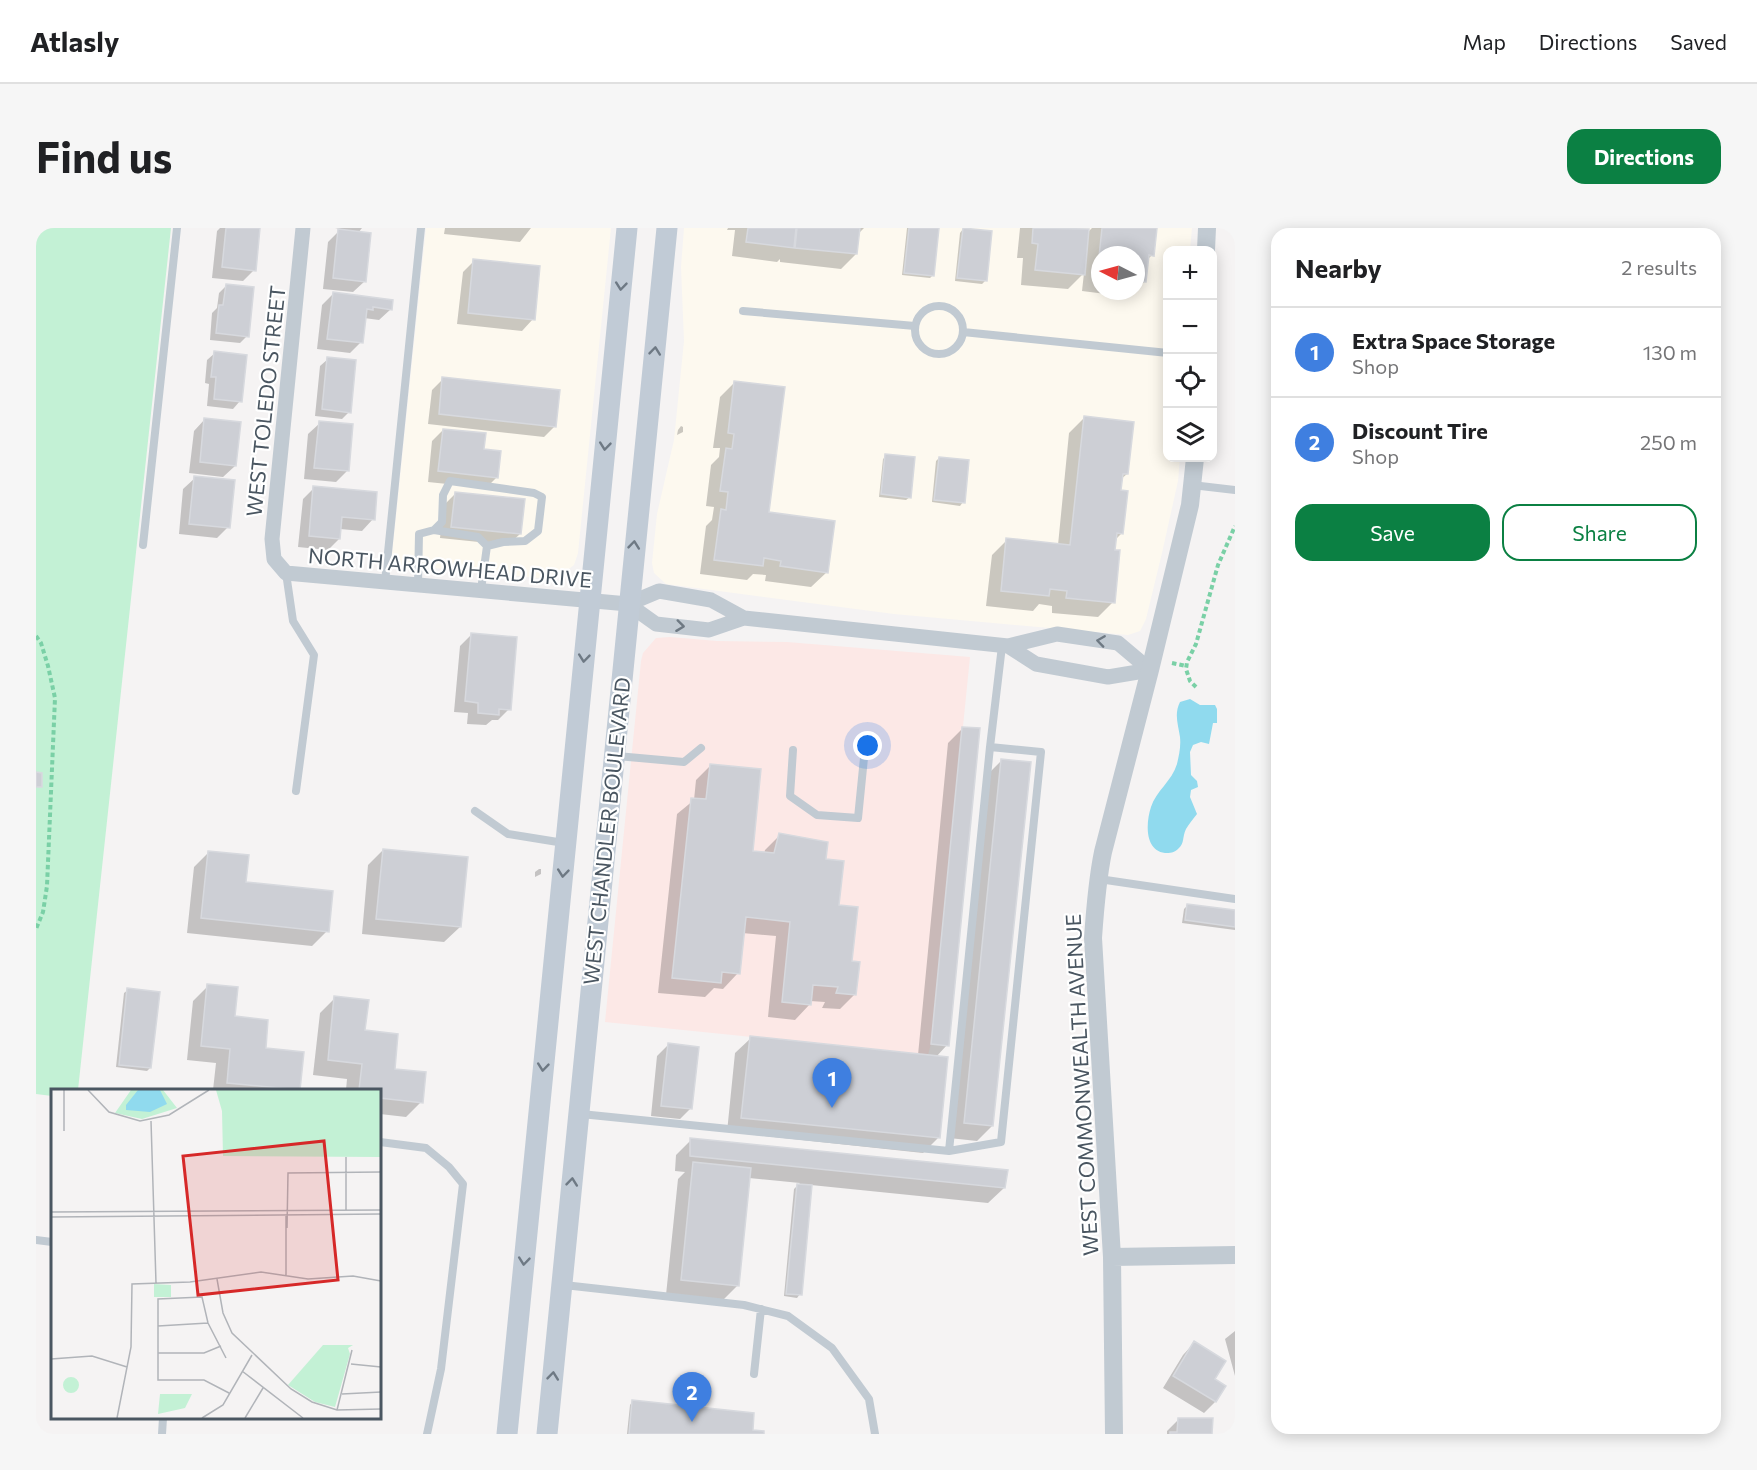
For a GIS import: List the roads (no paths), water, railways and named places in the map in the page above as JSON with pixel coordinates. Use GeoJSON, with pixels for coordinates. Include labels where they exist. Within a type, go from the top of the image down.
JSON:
{"type":"FeatureCollection","features":[{"type":"Feature","properties":{"kind":"main road","name":"WEST CHANDLER BOULEVARD"},"geometry":{"type":"LineString","coordinates":[[547,1434],[614,756],[610,602],[627,228]]}},
{"type":"Feature","properties":{"kind":"main road","name":"WEST CHANDLER BOULEVARD"},"geometry":{"type":"LineString","coordinates":[[507,1434],[566,843],[610,602],[667,228]]}},
{"type":"Feature","properties":{"kind":"street","name":"WEST TOLEDO STREET"},"geometry":{"type":"LineString","coordinates":[[286,573],[274,559],[272,539],[303,228]]}},
{"type":"Feature","properties":{"kind":"street"},"geometry":{"type":"LineString","coordinates":[[1206,246],[1207,228]]}},
{"type":"Feature","properties":{"kind":"street","name":"WEST COMMONWEALTH AVENUE"},"geometry":{"type":"LineString","coordinates":[[1114,1434],[1112,1257],[1094,938],[1098,879],[1190,505],[1194,462]]}},
{"type":"Feature","properties":{"kind":"street","name":"NORTH ARROWHEAD DRIVE"},"geometry":{"type":"LineString","coordinates":[[286,573],[610,602]]}},
{"type":"Feature","properties":{"kind":"street"},"geometry":{"type":"LineString","coordinates":[[610,602],[659,591],[711,600],[744,618],[1005,646],[1057,634],[1118,643],[1150,670]]}},
{"type":"Feature","properties":{"kind":"street"},"geometry":{"type":"LineString","coordinates":[[610,602],[656,624],[709,630],[744,618]]}},
{"type":"Feature","properties":{"kind":"street"},"geometry":{"type":"LineString","coordinates":[[1005,646],[1036,664],[1108,677],[1150,670]]}},
{"type":"Feature","properties":{"kind":"street"},"geometry":{"type":"LineString","coordinates":[[1112,1257],[1235,1255]]}},
{"type":"Feature","properties":{"kind":"lane"},"geometry":{"type":"LineString","coordinates":[[143,545],[177,228]]}},
{"type":"Feature","properties":{"kind":"lane"},"geometry":{"type":"LineString","coordinates":[[385,582],[421,228]]}},
{"type":"Feature","properties":{"kind":"lane"},"geometry":{"type":"LineString","coordinates":[[938,305],[946,306],[959,316],[963,332],[961,339],[952,350],[938,354],[930,352],[918,342],[915,326],[923,311],[938,305]]}},
{"type":"Feature","properties":{"kind":"lane"},"geometry":{"type":"LineString","coordinates":[[743,311],[915,326]]}},
{"type":"Feature","properties":{"kind":"lane"},"geometry":{"type":"LineString","coordinates":[[963,332],[1163,353]]}},
{"type":"Feature","properties":{"kind":"lane"},"geometry":{"type":"LineString","coordinates":[[434,530],[442,522],[443,495],[450,481],[534,492],[542,497],[537,531],[525,541],[503,542],[487,546]]}},
{"type":"Feature","properties":{"kind":"lane"},"geometry":{"type":"LineString","coordinates":[[1192,485],[1235,490]]}},
{"type":"Feature","properties":{"kind":"lane"},"geometry":{"type":"LineString","coordinates":[[418,585],[419,534],[434,530],[478,537],[487,546]]}},
{"type":"Feature","properties":{"kind":"lane"},"geometry":{"type":"LineString","coordinates":[[481,590],[487,546]]}},
{"type":"Feature","properties":{"kind":"lane"},"geometry":{"type":"LineString","coordinates":[[286,573],[293,621],[314,655],[296,791]]}},
{"type":"Feature","properties":{"kind":"lane"},"geometry":{"type":"LineString","coordinates":[[949,1151],[990,747],[1005,646]]}},
{"type":"Feature","properties":{"kind":"lane"},"geometry":{"type":"LineString","coordinates":[[579,1113],[949,1151],[1001,1142],[1041,752],[990,747]]}},
{"type":"Feature","properties":{"kind":"lane"},"geometry":{"type":"LineString","coordinates":[[614,756],[684,762],[701,748]]}},
{"type":"Feature","properties":{"kind":"lane"},"geometry":{"type":"LineString","coordinates":[[793,750],[790,796],[817,815],[858,818],[864,758]]}},
{"type":"Feature","properties":{"kind":"lane"},"geometry":{"type":"LineString","coordinates":[[475,811],[508,834],[566,843]]}},
{"type":"Feature","properties":{"kind":"lane"},"geometry":{"type":"LineString","coordinates":[[1098,879],[1235,899]]}},
{"type":"Feature","properties":{"kind":"lane"},"geometry":{"type":"LineString","coordinates":[[381,1142],[426,1148],[449,1167],[463,1184],[441,1369],[427,1434]]}},
{"type":"Feature","properties":{"kind":"lane"},"geometry":{"type":"LineString","coordinates":[[36,1240],[51,1242]]}},
{"type":"Feature","properties":{"kind":"lane"},"geometry":{"type":"LineString","coordinates":[[562,1285],[744,1305],[788,1316],[832,1348],[869,1400],[875,1434]]}},
{"type":"Feature","properties":{"kind":"lane"},"geometry":{"type":"LineString","coordinates":[[754,1374],[761,1309]]}},
{"type":"Feature","properties":{"kind":"lane"},"geometry":{"type":"LineString","coordinates":[[162,1434],[163,1419]]}},
{"type":"Feature","properties":{"kind":"water"},"geometry":{"type":"Polygon","coordinates":[[[1190,699],[1200,705],[1215,705],[1217,723],[1213,723],[1209,744],[1201,742],[1193,745],[1190,752],[1191,775],[1197,781],[1198,787],[1191,790],[1190,797],[1197,814],[1186,829],[1180,847],[1173,852],[1165,853],[1153,847],[1148,834],[1148,820],[1153,801],[1175,770],[1180,751],[1177,711],[1180,702],[1190,699]]]}},
{"type":"Feature","properties":{"kind":"place","name":"Extra Space Storage"},"geometry":{"type":"Point","coordinates":[832,1108]}},
{"type":"Feature","properties":{"kind":"place","name":"Discount Tire"},"geometry":{"type":"Point","coordinates":[692,1422]}}]}
